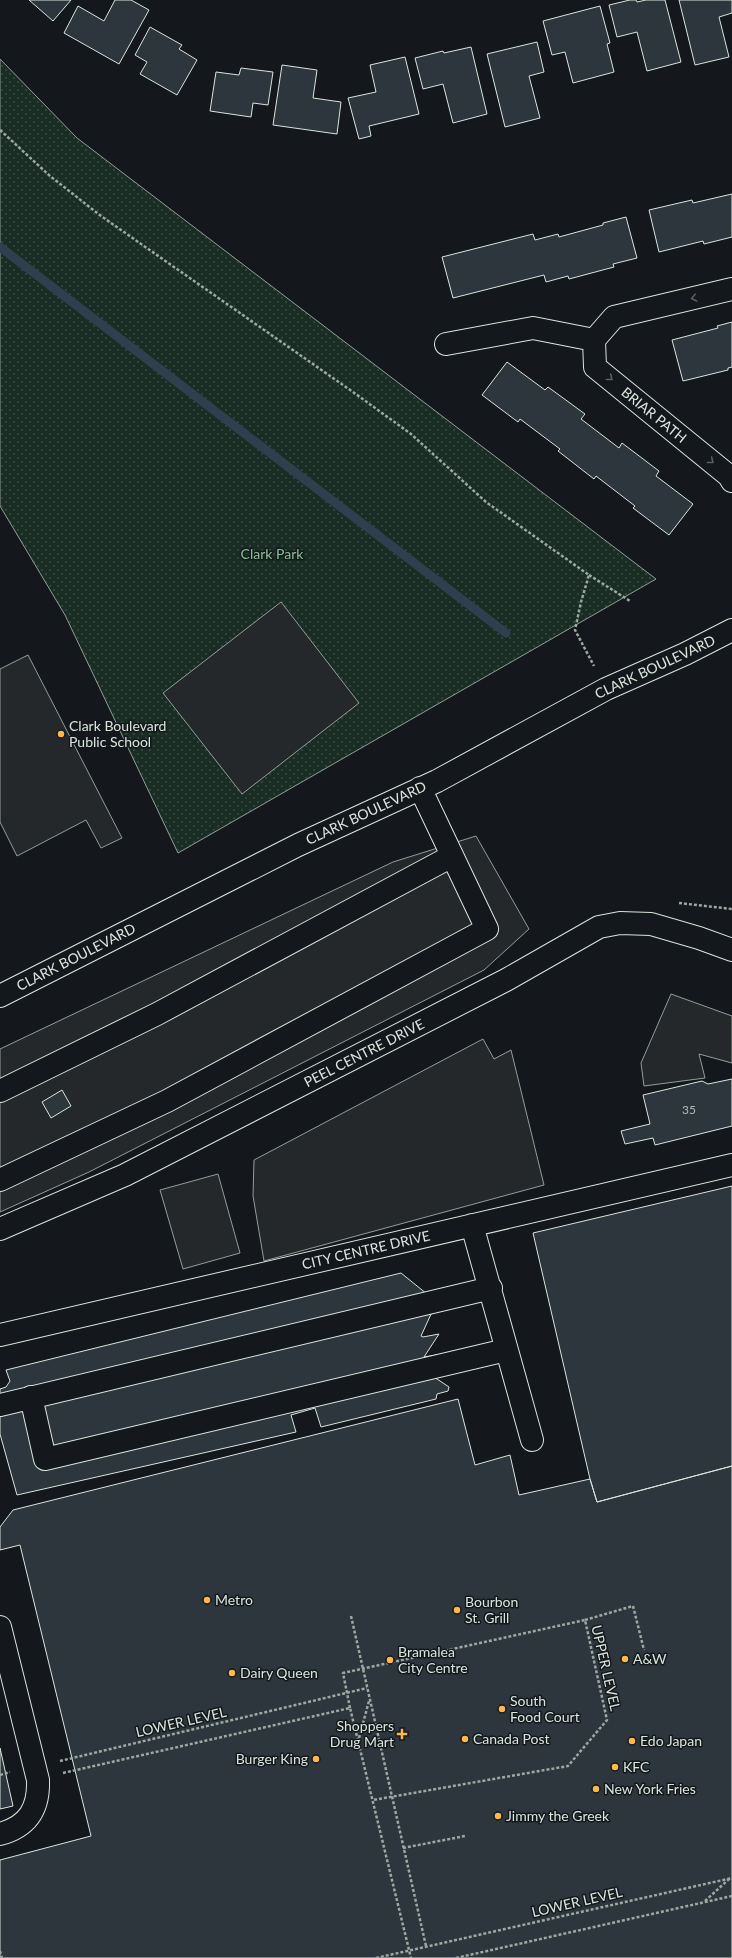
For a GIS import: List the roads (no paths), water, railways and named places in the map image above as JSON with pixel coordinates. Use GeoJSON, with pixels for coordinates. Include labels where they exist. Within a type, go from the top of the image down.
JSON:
{"type":"FeatureCollection","features":[{"type":"Feature","properties":{"kind":"street"},"geometry":{"type":"LineString","coordinates":[[446,344],[533,328],[594,340],[614,317],[732,289]]}},
{"type":"Feature","properties":{"kind":"street","name":"BRIAR PATH"},"geometry":{"type":"LineString","coordinates":[[594,340],[596,366],[729,476],[732,481]]}},
{"type":"Feature","properties":{"kind":"street","name":"CLARK BOULEVARD"},"geometry":{"type":"LineString","coordinates":[[0,996],[298,845],[420,788],[606,690],[685,654],[732,630]]}},
{"type":"Feature","properties":{"kind":"street"},"geometry":{"type":"LineString","coordinates":[[0,1180],[167,1101],[487,929],[420,788]]}},
{"type":"Feature","properties":{"kind":"street"},"geometry":{"type":"LineString","coordinates":[[0,1091],[157,1014],[452,856]]}},
{"type":"Feature","properties":{"kind":"street","name":"PEEL CENTRE DRIVE"},"geometry":{"type":"LineString","coordinates":[[0,1229],[126,1175],[506,980],[599,927],[620,923],[651,924],[699,938],[732,950]]}},
{"type":"Feature","properties":{"kind":"street","name":"CITY CENTRE DRIVE"},"geometry":{"type":"LineString","coordinates":[[0,1335],[732,1165]]}},
{"type":"Feature","properties":{"kind":"street"},"geometry":{"type":"LineString","coordinates":[[472,1226],[491,1288],[506,1350],[532,1440]]}},
{"type":"Feature","properties":{"kind":"street"},"geometry":{"type":"LineString","coordinates":[[0,1405],[491,1288]]}},
{"type":"Feature","properties":{"kind":"street"},"geometry":{"type":"LineString","coordinates":[[31,1397],[45,1459],[506,1350]]}},
{"type":"Feature","properties":{"kind":"street"},"geometry":{"type":"LineString","coordinates":[[0,1627],[38,1780],[38,1796],[34,1812],[22,1823],[9,1831],[0,1834]]}},
{"type":"Feature","properties":{"kind":"waterway"},"geometry":{"type":"LineString","coordinates":[[0,247],[506,633]]}},
{"type":"Feature","properties":{"kind":"place","name":"Clark Boulevard Public School"},"geometry":{"type":"Point","coordinates":[61,734]}},
{"type":"Feature","properties":{"kind":"place","name":"Metro"},"geometry":{"type":"Point","coordinates":[207,1600]}},
{"type":"Feature","properties":{"kind":"place","name":"Bourbon St. Grill"},"geometry":{"type":"Point","coordinates":[457,1610]}},
{"type":"Feature","properties":{"kind":"place","name":"A&W"},"geometry":{"type":"Point","coordinates":[625,1659]}},
{"type":"Feature","properties":{"kind":"place","name":"Bramalea City Centre"},"geometry":{"type":"Point","coordinates":[390,1660]}},
{"type":"Feature","properties":{"kind":"place","name":"Dairy Queen"},"geometry":{"type":"Point","coordinates":[232,1673]}},
{"type":"Feature","properties":{"kind":"place","name":"South Food Court"},"geometry":{"type":"Point","coordinates":[502,1709]}},
{"type":"Feature","properties":{"kind":"place","name":"Shoppers Drug Mart"},"geometry":{"type":"Point","coordinates":[402,1734]}},
{"type":"Feature","properties":{"kind":"place","name":"Canada Post"},"geometry":{"type":"Point","coordinates":[465,1739]}},
{"type":"Feature","properties":{"kind":"place","name":"Edo Japan"},"geometry":{"type":"Point","coordinates":[632,1741]}},
{"type":"Feature","properties":{"kind":"place","name":"Burger King"},"geometry":{"type":"Point","coordinates":[316,1759]}},
{"type":"Feature","properties":{"kind":"place","name":"KFC"},"geometry":{"type":"Point","coordinates":[615,1767]}},
{"type":"Feature","properties":{"kind":"place","name":"New York Fries"},"geometry":{"type":"Point","coordinates":[596,1789]}},
{"type":"Feature","properties":{"kind":"place","name":"Jimmy the Greek"},"geometry":{"type":"Point","coordinates":[498,1816]}},
{"type":"Feature","properties":{"kind":"park label","name":"Clark Park"},"geometry":{"type":"Point","coordinates":[272,554]}}]}
